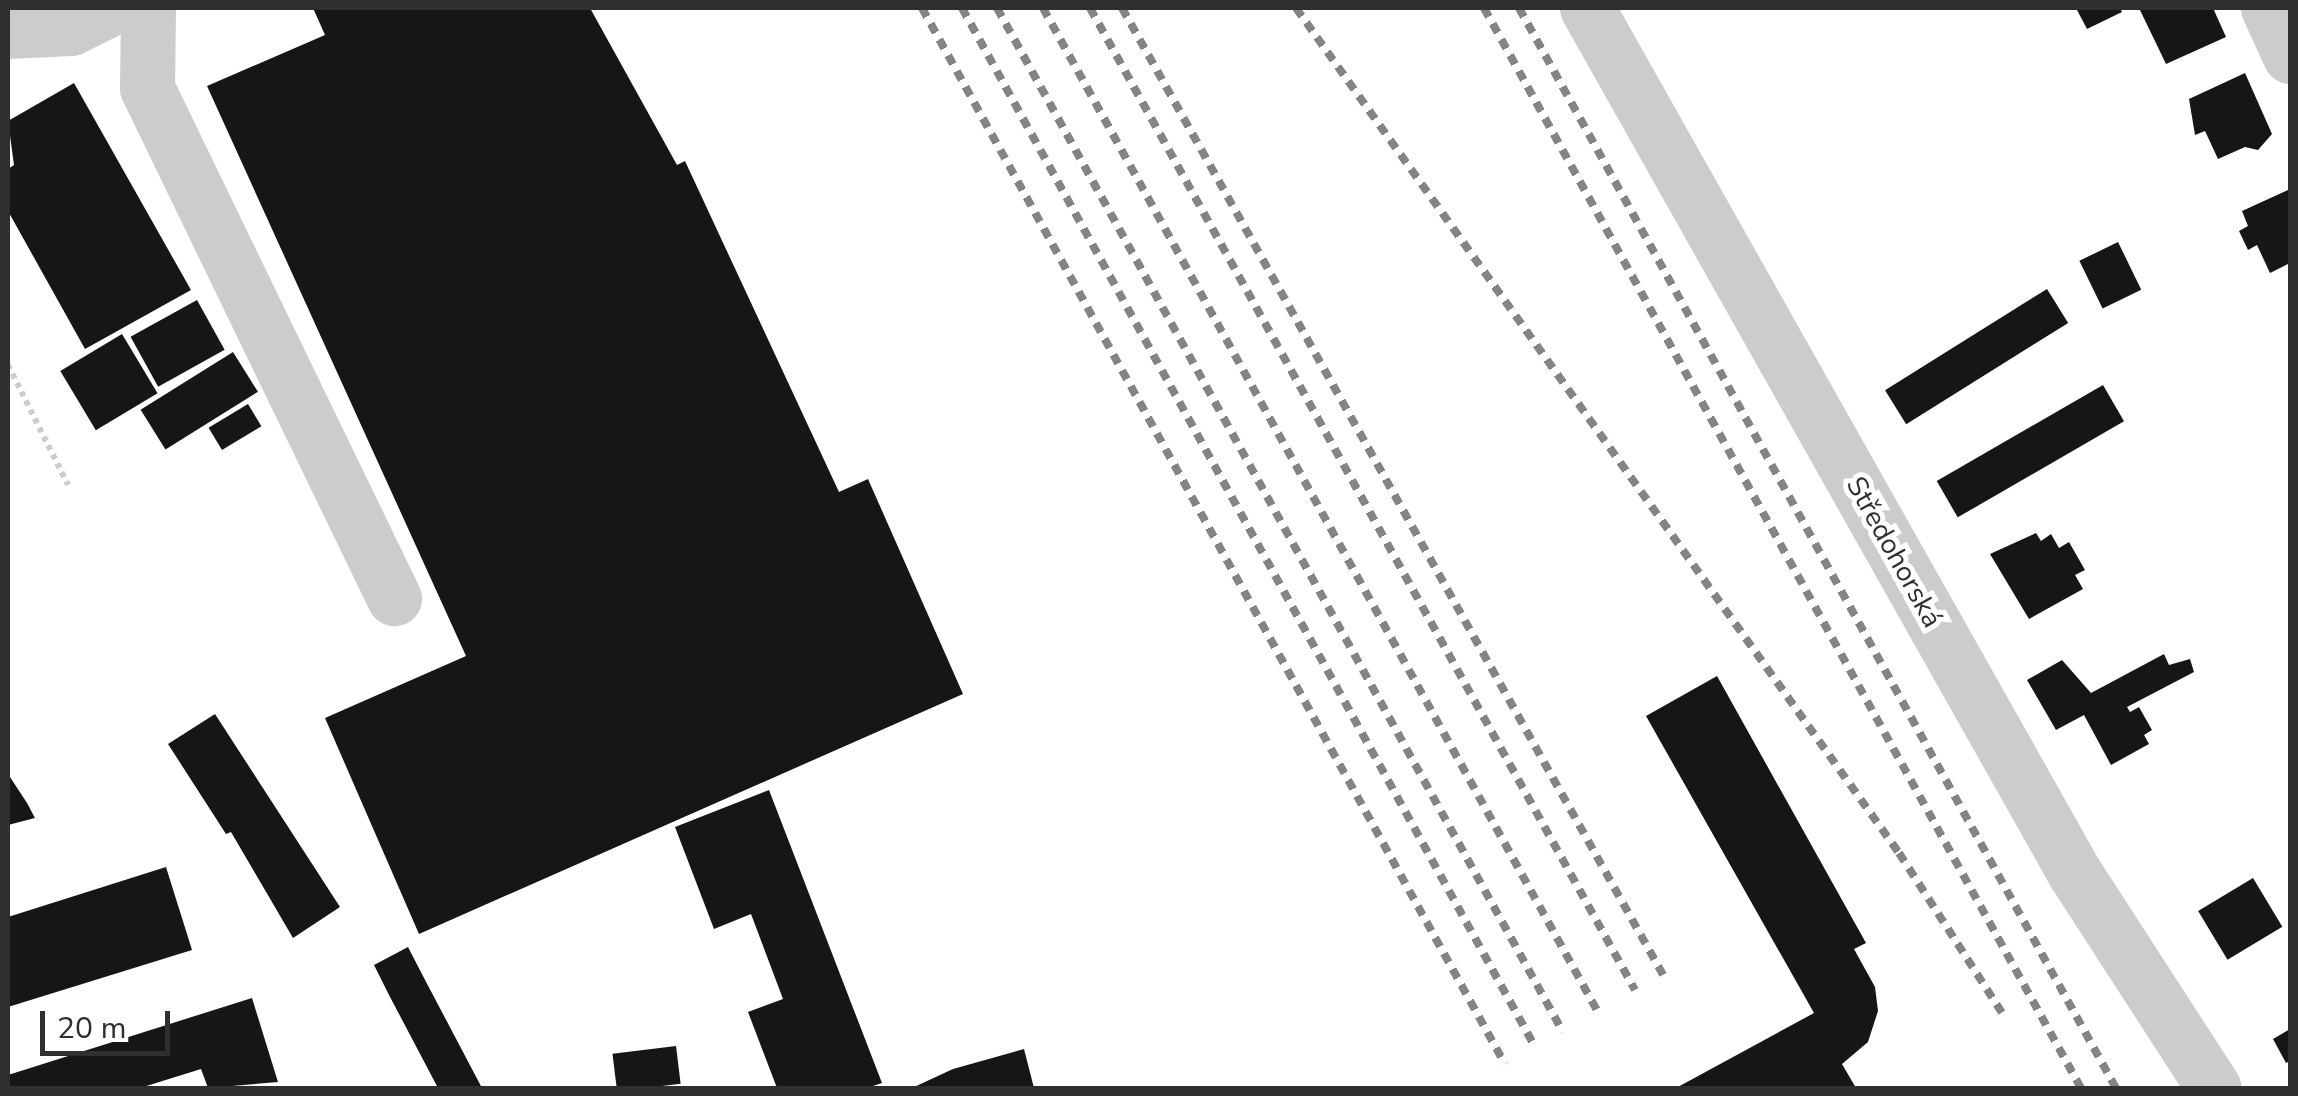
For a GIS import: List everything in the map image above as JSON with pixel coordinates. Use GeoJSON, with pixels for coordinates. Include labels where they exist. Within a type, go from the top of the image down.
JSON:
{"type":"FeatureCollection","features":[{"type":"Feature","properties":{"kind":"street"},"geometry":{"type":"LineString","coordinates":[[8,31],[72,28],[111,8]]}},
{"type":"Feature","properties":{"kind":"street"},"geometry":{"type":"LineString","coordinates":[[148,8],[147,88],[394,598]]}},
{"type":"Feature","properties":{"kind":"street","name":"Středohorská"},"geometry":{"type":"LineString","coordinates":[[1587,8],[2074,872],[2214,1088]]}},
{"type":"Feature","properties":{"kind":"street"},"geometry":{"type":"LineString","coordinates":[[2268,8],[2290,56]]}},
{"type":"Feature","properties":{"kind":"path"},"geometry":{"type":"LineString","coordinates":[[8,366],[68,486]]}},
{"type":"Feature","properties":{"kind":"building"},"geometry":{"type":"Polygon","coordinates":[[[313,8],[590,8],[677,165],[685,161],[839,492],[868,479],[963,694],[419,934],[325,718],[466,656],[207,86],[325,35],[313,8]]]}},
{"type":"Feature","properties":{"kind":"building"},"geometry":{"type":"Polygon","coordinates":[[[2076,8],[2120,8],[2122,12],[2087,29],[2076,8]]]}},
{"type":"Feature","properties":{"kind":"building"},"geometry":{"type":"Polygon","coordinates":[[[2139,8],[2213,8],[2226,37],[2166,64],[2139,8]]]}},
{"type":"Feature","properties":{"kind":"building"},"geometry":{"type":"Polygon","coordinates":[[[2245,73],[2272,134],[2258,150],[2245,147],[2218,159],[2205,131],[2195,135],[2189,99],[2245,73]]]}},
{"type":"Feature","properties":{"kind":"building"},"geometry":{"type":"Polygon","coordinates":[[[74,83],[191,290],[85,349],[8,211],[8,169],[14,165],[8,121],[74,83]]]}},
{"type":"Feature","properties":{"kind":"building"},"geometry":{"type":"Polygon","coordinates":[[[2290,189],[2290,263],[2270,273],[2257,245],[2248,250],[2239,231],[2248,226],[2242,211],[2290,189]]]}},
{"type":"Feature","properties":{"kind":"building"},"geometry":{"type":"Polygon","coordinates":[[[2118,242],[2141,290],[2103,308],[2079,261],[2118,242]]]}},
{"type":"Feature","properties":{"kind":"building"},"geometry":{"type":"Polygon","coordinates":[[[2047,289],[2068,323],[1906,424],[1885,390],[2047,289]]]}},
{"type":"Feature","properties":{"kind":"building"},"geometry":{"type":"Polygon","coordinates":[[[197,300],[225,350],[158,387],[131,337],[197,300]]]}},
{"type":"Feature","properties":{"kind":"building"},"geometry":{"type":"Polygon","coordinates":[[[122,334],[158,393],[96,430],[60,371],[122,334]]]}},
{"type":"Feature","properties":{"kind":"building"},"geometry":{"type":"Polygon","coordinates":[[[233,352],[258,392],[165,450],[141,410],[233,352]]]}},
{"type":"Feature","properties":{"kind":"building"},"geometry":{"type":"Polygon","coordinates":[[[2103,385],[2124,421],[1958,517],[1937,481],[2103,385]]]}},
{"type":"Feature","properties":{"kind":"building"},"geometry":{"type":"Polygon","coordinates":[[[248,404],[261,426],[222,450],[209,428],[248,404]]]}},
{"type":"Feature","properties":{"kind":"building"},"geometry":{"type":"Polygon","coordinates":[[[2036,533],[2041,541],[2051,534],[2059,548],[2069,542],[2085,570],[2075,575],[2083,589],[2029,619],[1990,554],[2036,533]]]}},
{"type":"Feature","properties":{"kind":"building"},"geometry":{"type":"Polygon","coordinates":[[[2164,654],[2169,665],[2190,659],[2194,672],[2127,707],[2130,712],[2139,707],[2152,730],[2144,735],[2149,744],[2111,765],[2084,715],[2056,730],[2027,680],[2062,660],[2091,693],[2164,654]]]}},
{"type":"Feature","properties":{"kind":"building"},"geometry":{"type":"Polygon","coordinates":[[[1717,676],[1866,943],[1854,949],[1875,987],[1878,1011],[1868,1042],[1842,1064],[1856,1088],[1676,1088],[1814,1013],[1646,716],[1717,676]]]}},
{"type":"Feature","properties":{"kind":"building"},"geometry":{"type":"Polygon","coordinates":[[[215,714],[340,907],[293,938],[231,832],[226,834],[168,744],[215,714]]]}},
{"type":"Feature","properties":{"kind":"building"},"geometry":{"type":"Polygon","coordinates":[[[8,774],[27,803],[35,818],[8,825],[8,774]]]}},
{"type":"Feature","properties":{"kind":"building"},"geometry":{"type":"Polygon","coordinates":[[[769,790],[882,1083],[867,1088],[777,1088],[748,1012],[783,999],[751,914],[714,929],[675,827],[769,790]]]}},
{"type":"Feature","properties":{"kind":"building"},"geometry":{"type":"Polygon","coordinates":[[[166,867],[192,950],[8,1007],[8,917],[166,867]]]}},
{"type":"Feature","properties":{"kind":"building"},"geometry":{"type":"Polygon","coordinates":[[[2253,878],[2282,927],[2227,960],[2198,911],[2253,878]]]}},
{"type":"Feature","properties":{"kind":"building"},"geometry":{"type":"Polygon","coordinates":[[[408,947],[482,1088],[438,1088],[389,995],[374,965],[408,947]]]}},
{"type":"Feature","properties":{"kind":"building"},"geometry":{"type":"Polygon","coordinates":[[[252,998],[278,1082],[208,1088],[201,1069],[140,1088],[8,1088],[8,1075],[252,998]]]}},
{"type":"Feature","properties":{"kind":"building"},"geometry":{"type":"Polygon","coordinates":[[[2290,1029],[2290,1061],[2286,1063],[2273,1039],[2290,1029]]]}},
{"type":"Feature","properties":{"kind":"building"},"geometry":{"type":"Polygon","coordinates":[[[676,1046],[681,1084],[617,1088],[612,1054],[676,1046]]]}},
{"type":"Feature","properties":{"kind":"building"},"geometry":{"type":"Polygon","coordinates":[[[1024,1049],[1034,1088],[912,1088],[953,1069],[1024,1049]]]}},
{"type":"Feature","properties":{"kind":"railway"},"geometry":{"type":"LineString","coordinates":[[922,8],[1505,1064]]}},
{"type":"Feature","properties":{"kind":"railway"},"geometry":{"type":"LineString","coordinates":[[962,8],[1534,1045]]}},
{"type":"Feature","properties":{"kind":"railway"},"geometry":{"type":"LineString","coordinates":[[997,8],[1563,1032]]}},
{"type":"Feature","properties":{"kind":"railway"},"geometry":{"type":"LineString","coordinates":[[1043,8],[1598,1012]]}},
{"type":"Feature","properties":{"kind":"railway"},"geometry":{"type":"LineString","coordinates":[[1090,8],[1635,990]]}},
{"type":"Feature","properties":{"kind":"railway"},"geometry":{"type":"LineString","coordinates":[[1122,8],[1663,975]]}},
{"type":"Feature","properties":{"kind":"railway"},"geometry":{"type":"LineString","coordinates":[[1296,8],[1899,853],[2002,1013]]}},
{"type":"Feature","properties":{"kind":"railway"},"geometry":{"type":"LineString","coordinates":[[1484,8],[2081,1088]]}},
{"type":"Feature","properties":{"kind":"railway"},"geometry":{"type":"LineString","coordinates":[[1519,8],[2116,1088]]}}]}
